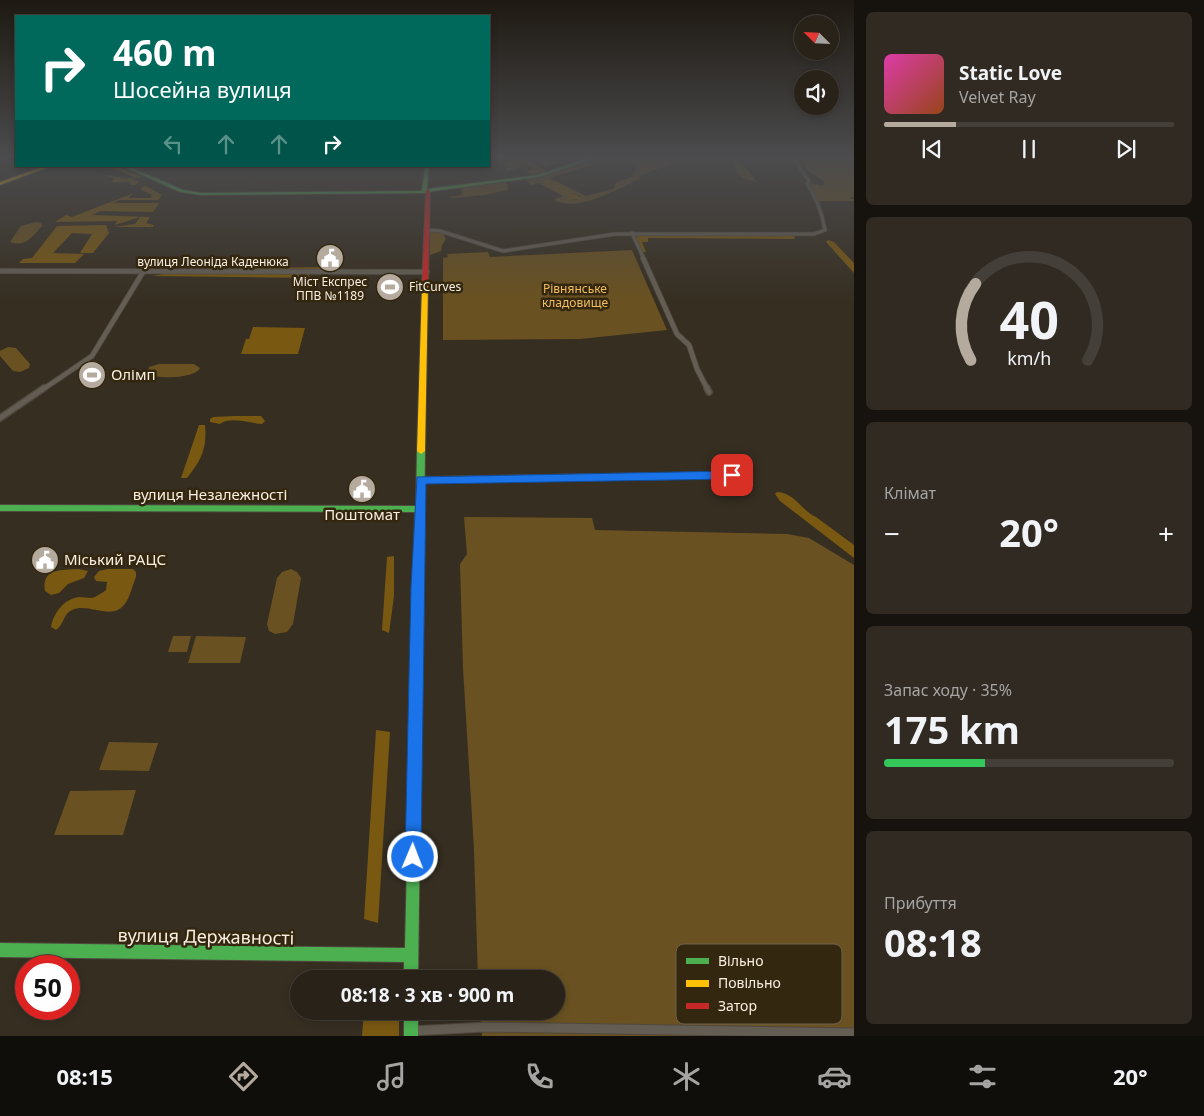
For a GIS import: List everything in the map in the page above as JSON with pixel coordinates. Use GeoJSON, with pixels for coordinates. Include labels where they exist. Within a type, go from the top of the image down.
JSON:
{"type":"FeatureCollection","features":[{"type":"Feature","properties":{"kind":"main road"},"geometry":{"type":"LineString","coordinates":[[411,970],[427,204]]}},
{"type":"Feature","properties":{"kind":"main road","name":"вулиця Незалежності"},"geometry":{"type":"LineString","coordinates":[[0,508],[420,509]]}},
{"type":"Feature","properties":{"kind":"main road","name":"вулиця Державності"},"geometry":{"type":"LineString","coordinates":[[0,950],[411,955]]}},
{"type":"Feature","properties":{"kind":"main road"},"geometry":{"type":"LineString","coordinates":[[411,1020],[411,1034]]}},
{"type":"Feature","properties":{"kind":"street"},"geometry":{"type":"LineString","coordinates":[[428,230],[503,251],[540,247],[596,236],[632,233],[814,234],[825,230],[818,204]]}},
{"type":"Feature","properties":{"kind":"street"},"geometry":{"type":"LineString","coordinates":[[632,233],[677,334],[689,345],[697,369],[709,392]]}},
{"type":"Feature","properties":{"kind":"street","name":"вулиця Леоніда Каденюка"},"geometry":{"type":"LineString","coordinates":[[0,271],[427,272]]}},
{"type":"Feature","properties":{"kind":"street"},"geometry":{"type":"LineString","coordinates":[[0,418],[92,356],[144,272]]}},
{"type":"Feature","properties":{"kind":"street"},"geometry":{"type":"LineString","coordinates":[[421,480],[732,475]]}},
{"type":"Feature","properties":{"kind":"street"},"geometry":{"type":"LineString","coordinates":[[411,1034],[485,1027],[854,1033]]}},
{"type":"Feature","properties":{"kind":"green space"},"geometry":{"type":"Polygon","coordinates":[[[36,222],[41,223],[42,226],[28,240],[20,243],[10,242],[21,226],[36,222]]]}},
{"type":"Feature","properties":{"kind":"green space"},"geometry":{"type":"Polygon","coordinates":[[[436,231],[443,234],[446,239],[441,251],[430,255],[430,232],[436,231]]]}},
{"type":"Feature","properties":{"kind":"green space","name":"Рівнянське кладовище"},"geometry":{"type":"Polygon","coordinates":[[[632,250],[667,330],[580,339],[443,340],[443,258],[448,257],[447,254],[488,252],[490,257],[632,250]]]}},
{"type":"Feature","properties":{"kind":"green space"},"geometry":{"type":"Polygon","coordinates":[[[8,347],[16,348],[30,364],[29,368],[20,372],[13,371],[0,356],[0,351],[8,347]]]}},
{"type":"Feature","properties":{"kind":"green space"},"geometry":{"type":"Polygon","coordinates":[[[159,364],[194,364],[200,368],[197,372],[175,377],[147,374],[149,367],[159,364]]]}},
{"type":"Feature","properties":{"kind":"green space"},"geometry":{"type":"Polygon","coordinates":[[[464,517],[592,518],[595,530],[787,534],[809,538],[854,565],[854,1036],[482,1036],[481,1020],[565,1020],[565,970],[478,970],[474,850],[463,668],[460,564],[467,554],[464,517]]]}},
{"type":"Feature","properties":{"kind":"green space"},"geometry":{"type":"Polygon","coordinates":[[[291,569],[297,572],[301,578],[293,624],[287,632],[275,634],[269,631],[267,624],[277,578],[282,572],[291,569]]]}},
{"type":"Feature","properties":{"kind":"green space"},"geometry":{"type":"Polygon","coordinates":[[[173,636],[191,636],[187,652],[168,652],[173,636]]]}},
{"type":"Feature","properties":{"kind":"green space"},"geometry":{"type":"Polygon","coordinates":[[[196,636],[246,637],[240,663],[188,663],[196,636]]]}},
{"type":"Feature","properties":{"kind":"green space"},"geometry":{"type":"Polygon","coordinates":[[[109,742],[158,743],[149,771],[99,770],[109,742]]]}},
{"type":"Feature","properties":{"kind":"green space"},"geometry":{"type":"Polygon","coordinates":[[[136,790],[123,835],[54,835],[70,791],[136,790]]]}},
{"type":"Feature","properties":{"kind":"shaded area"},"geometry":{"type":"Polygon","coordinates":[[[104,204],[158,204],[153,212],[101,211],[92,215],[150,217],[146,223],[154,225],[153,227],[114,227],[135,224],[140,217],[115,225],[117,221],[55,222],[66,215],[72,217],[104,204]]]}},
{"type":"Feature","properties":{"kind":"shaded area"},"geometry":{"type":"Polygon","coordinates":[[[106,225],[109,233],[93,253],[80,253],[92,234],[72,233],[53,253],[84,254],[75,263],[19,263],[23,259],[32,258],[57,226],[106,225]]]}},
{"type":"Feature","properties":{"kind":"shaded area"},"geometry":{"type":"Polygon","coordinates":[[[637,234],[795,236],[794,239],[648,238],[648,242],[642,242],[646,252],[643,252],[637,240],[637,234]]]}},
{"type":"Feature","properties":{"kind":"shaded area"},"geometry":{"type":"Polygon","coordinates":[[[828,240],[834,242],[854,263],[854,273],[826,242],[828,240]]]}},
{"type":"Feature","properties":{"kind":"shaded area"},"geometry":{"type":"Polygon","coordinates":[[[333,267],[332,271],[166,271],[167,269],[333,267]]]}},
{"type":"Feature","properties":{"kind":"shaded area"},"geometry":{"type":"Polygon","coordinates":[[[169,273],[310,273],[308,278],[152,276],[169,273]]]}},
{"type":"Feature","properties":{"kind":"shaded area"},"geometry":{"type":"Polygon","coordinates":[[[253,327],[305,328],[298,354],[241,354],[246,339],[249,339],[253,327]]]}},
{"type":"Feature","properties":{"kind":"shaded area"},"geometry":{"type":"Polygon","coordinates":[[[261,416],[265,421],[262,424],[234,420],[220,424],[210,422],[210,419],[213,417],[261,416]]]}},
{"type":"Feature","properties":{"kind":"shaded area"},"geometry":{"type":"Polygon","coordinates":[[[199,425],[205,425],[205,440],[202,453],[187,478],[181,478],[199,425]]]}},
{"type":"Feature","properties":{"kind":"shaded area"},"geometry":{"type":"Polygon","coordinates":[[[777,492],[793,498],[811,514],[854,545],[854,558],[780,501],[775,494],[777,492]]]}},
{"type":"Feature","properties":{"kind":"shaded area"},"geometry":{"type":"Polygon","coordinates":[[[394,556],[394,596],[389,633],[382,630],[387,557],[394,556]]]}},
{"type":"Feature","properties":{"kind":"shaded area"},"geometry":{"type":"Polygon","coordinates":[[[78,569],[88,571],[84,578],[68,584],[59,593],[51,595],[45,591],[46,578],[49,574],[59,570],[78,569]]]}},
{"type":"Feature","properties":{"kind":"shaded area"},"geometry":{"type":"Polygon","coordinates":[[[133,569],[136,572],[131,592],[124,605],[119,609],[106,612],[78,608],[67,614],[56,630],[51,627],[57,611],[64,603],[79,597],[92,598],[106,590],[107,582],[96,581],[94,577],[99,571],[133,569]]]}},
{"type":"Feature","properties":{"kind":"shaded area"},"geometry":{"type":"Polygon","coordinates":[[[376,730],[390,732],[378,923],[364,919],[376,730]]]}},
{"type":"Feature","properties":{"kind":"shaded area"},"geometry":{"type":"Polygon","coordinates":[[[363,1020],[399,1020],[399,1036],[362,1036],[363,1020]]]}},
{"type":"Feature","properties":{"kind":"traffic: fast"},"geometry":{"type":"LineString","coordinates":[[411,970],[421,451]]}},
{"type":"Feature","properties":{"kind":"traffic: fast"},"geometry":{"type":"LineString","coordinates":[[0,508],[420,509]]}},
{"type":"Feature","properties":{"kind":"traffic: fast"},"geometry":{"type":"LineString","coordinates":[[0,950],[411,955]]}},
{"type":"Feature","properties":{"kind":"traffic: fast"},"geometry":{"type":"LineString","coordinates":[[411,1020],[411,1036]]}},
{"type":"Feature","properties":{"kind":"traffic: slow"},"geometry":{"type":"LineString","coordinates":[[421,451],[425,286]]}},
{"type":"Feature","properties":{"kind":"traffic: jam"},"geometry":{"type":"LineString","coordinates":[[425,286],[428,204]]}},
{"type":"Feature","properties":{"kind":"place","name":"Міст Експрес ППВ №1189"},"geometry":{"type":"Point","coordinates":[330,258]}},
{"type":"Feature","properties":{"kind":"place","name":"FitCurves"},"geometry":{"type":"Point","coordinates":[390,287]}},
{"type":"Feature","properties":{"kind":"place","name":"Олімп"},"geometry":{"type":"Point","coordinates":[92,375]}},
{"type":"Feature","properties":{"kind":"place","name":"Поштомат"},"geometry":{"type":"Point","coordinates":[362,489]}},
{"type":"Feature","properties":{"kind":"place","name":"Міський РАЦС"},"geometry":{"type":"Point","coordinates":[45,560]}},
{"type":"Feature","properties":{"kind":"route"},"geometry":{"type":"LineString","coordinates":[[413,857],[417,586],[421,480],[732,475]]}}]}
